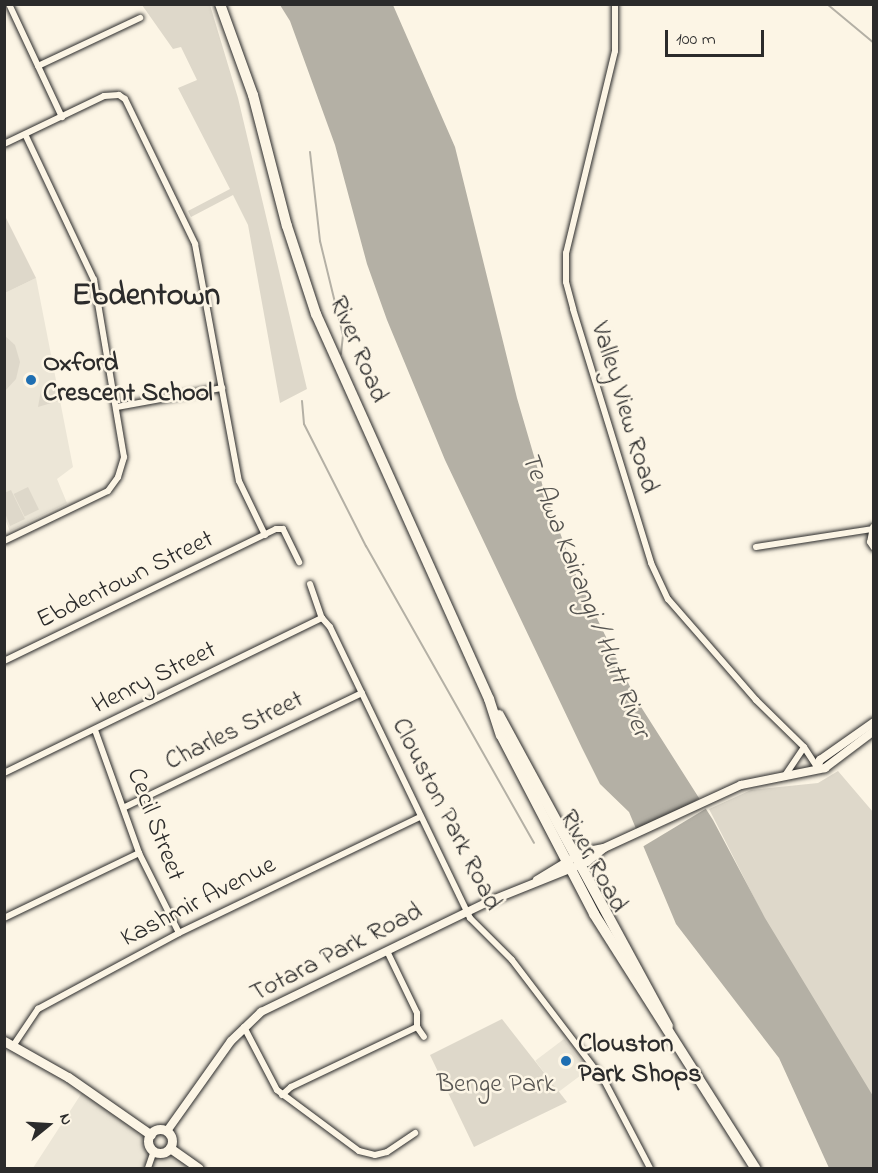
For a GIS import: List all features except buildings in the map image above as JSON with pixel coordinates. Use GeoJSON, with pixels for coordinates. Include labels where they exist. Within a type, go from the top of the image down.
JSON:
{"type":"FeatureCollection","features":[{"type":"Feature","properties":{"kind":"highway","name":"River Road"},"geometry":{"type":"LineString","coordinates":[[220,4],[253,95],[287,226],[316,314],[489,699],[501,735],[572,863],[662,1010],[673,1037],[755,1168]]}},
{"type":"Feature","properties":{"kind":"main road"},"geometry":{"type":"LineString","coordinates":[[9,1044],[76,1083],[151,1135]]}},
{"type":"Feature","properties":{"kind":"main road"},"geometry":{"type":"LineString","coordinates":[[158,1130],[167,1131],[171,1137],[170,1148],[163,1152],[154,1151],[149,1142],[151,1135],[158,1130]]}},
{"type":"Feature","properties":{"kind":"main road"},"geometry":{"type":"LineString","coordinates":[[170,1148],[199,1168]]}},
{"type":"Feature","properties":{"kind":"street"},"geometry":{"type":"LineString","coordinates":[[9,4],[62,117]]}},
{"type":"Feature","properties":{"kind":"street","name":"Valley View Road"},"geometry":{"type":"LineString","coordinates":[[615,4],[615,51],[566,253],[566,282],[573,309],[639,529],[668,599],[756,700],[804,747],[817,767]]}},
{"type":"Feature","properties":{"kind":"street"},"geometry":{"type":"LineString","coordinates":[[38,66],[140,18]]}},
{"type":"Feature","properties":{"kind":"street"},"geometry":{"type":"LineString","coordinates":[[4,144],[104,96],[119,95],[132,110],[195,244],[239,481],[265,535],[283,529],[299,562]]}},
{"type":"Feature","properties":{"kind":"street"},"geometry":{"type":"LineString","coordinates":[[4,541],[102,495],[114,485],[124,457],[93,274],[25,134]]}},
{"type":"Feature","properties":{"kind":"street"},"geometry":{"type":"LineString","coordinates":[[117,407],[222,388]]}},
{"type":"Feature","properties":{"kind":"street"},"geometry":{"type":"LineString","coordinates":[[756,547],[873,527],[870,542],[873,548]]}},
{"type":"Feature","properties":{"kind":"street","name":"Ebdentown Street"},"geometry":{"type":"LineString","coordinates":[[4,661],[265,535]]}},
{"type":"Feature","properties":{"kind":"street","name":"Clouston Park Road"},"geometry":{"type":"LineString","coordinates":[[310,584],[322,618],[330,627],[420,817],[468,912],[512,960],[605,1082],[650,1168]]}},
{"type":"Feature","properties":{"kind":"street","name":"Henry Street"},"geometry":{"type":"LineString","coordinates":[[4,773],[322,618]]}},
{"type":"Feature","properties":{"kind":"street","name":"Charles Street"},"geometry":{"type":"LineString","coordinates":[[126,807],[362,693]]}},
{"type":"Feature","properties":{"kind":"street"},"geometry":{"type":"LineString","coordinates":[[817,767],[820,760],[873,722]]}},
{"type":"Feature","properties":{"kind":"street","name":"Cecil Street"},"geometry":{"type":"LineString","coordinates":[[95,730],[126,807],[140,853],[179,933]]}},
{"type":"Feature","properties":{"kind":"street","name":"Totara Park Road"},"geometry":{"type":"LineString","coordinates":[[167,1131],[244,1027],[261,1012],[468,912],[741,785],[817,767],[825,768],[873,731]]}},
{"type":"Feature","properties":{"kind":"street"},"geometry":{"type":"LineString","coordinates":[[786,774],[804,747]]}},
{"type":"Feature","properties":{"kind":"street","name":"Kashmir Avenue"},"geometry":{"type":"LineString","coordinates":[[9,1044],[38,1009],[179,933],[420,817]]}},
{"type":"Feature","properties":{"kind":"street"},"geometry":{"type":"LineString","coordinates":[[4,918],[140,853]]}},
{"type":"Feature","properties":{"kind":"street"},"geometry":{"type":"LineString","coordinates":[[387,951],[417,1013],[417,1027],[424,1037]]}},
{"type":"Feature","properties":{"kind":"street"},"geometry":{"type":"LineString","coordinates":[[244,1027],[282,1095],[368,1154],[387,1152],[415,1133]]}},
{"type":"Feature","properties":{"kind":"street"},"geometry":{"type":"LineString","coordinates":[[282,1095],[291,1087],[417,1027]]}},
{"type":"Feature","properties":{"kind":"street"},"geometry":{"type":"LineString","coordinates":[[148,1168],[154,1151]]}},
{"type":"Feature","properties":{"kind":"shaded area","name":"Oxford Crescent School"},"geometry":{"type":"Polygon","coordinates":[[[36,278],[73,467],[57,479],[67,503],[10,531],[5,519],[5,293],[36,278]]]}},
{"type":"Feature","properties":{"kind":"shaded area"},"geometry":{"type":"Polygon","coordinates":[[[564,1039],[587,1070],[559,1092],[535,1061],[564,1039]]]}},
{"type":"Feature","properties":{"kind":"shaded area"},"geometry":{"type":"Polygon","coordinates":[[[85,1088],[149,1138],[154,1151],[163,1152],[170,1148],[199,1168],[33,1168],[85,1088]]]}},
{"type":"Feature","properties":{"kind":"green space"},"geometry":{"type":"Polygon","coordinates":[[[142,5],[210,5],[238,98],[307,389],[280,403],[248,225],[233,195],[191,217],[188,211],[230,189],[178,88],[197,80],[181,47],[173,49],[142,5]]]}},
{"type":"Feature","properties":{"kind":"green space"},"geometry":{"type":"Polygon","coordinates":[[[4,214],[36,278],[5,293],[4,293],[4,214]]]}},
{"type":"Feature","properties":{"kind":"green space"},"geometry":{"type":"Polygon","coordinates":[[[4,335],[15,345],[20,362],[16,379],[5,391],[4,335]]]}},
{"type":"Feature","properties":{"kind":"green space"},"geometry":{"type":"Polygon","coordinates":[[[41,390],[56,390],[58,401],[38,407],[41,390]]]}},
{"type":"Feature","properties":{"kind":"green space"},"geometry":{"type":"Polygon","coordinates":[[[28,487],[39,509],[25,516],[14,494],[28,487]]]}},
{"type":"Feature","properties":{"kind":"green space"},"geometry":{"type":"Polygon","coordinates":[[[11,490],[25,519],[10,526],[5,513],[4,493],[11,490]]]}},
{"type":"Feature","properties":{"kind":"green space"},"geometry":{"type":"Polygon","coordinates":[[[838,771],[873,812],[873,1098],[772,933],[709,809],[751,790],[818,783],[838,771]]]}},
{"type":"Feature","properties":{"kind":"green space","name":"Benge Park"},"geometry":{"type":"Polygon","coordinates":[[[502,1019],[567,1102],[474,1147],[430,1055],[502,1019]]]}},
{"type":"Feature","properties":{"kind":"water","name":"Te Awa Kairangi / Hutt River"},"geometry":{"type":"Polygon","coordinates":[[[280,5],[393,5],[455,147],[517,398],[543,487],[575,573],[636,699],[713,820],[765,918],[873,1096],[873,1168],[829,1168],[779,1058],[676,924],[629,812],[600,784],[445,460],[387,320],[367,264],[335,145],[290,21],[280,5]]]}},
{"type":"Feature","properties":{"kind":"pier"},"geometry":{"type":"Polygon","coordinates":[[[702,797],[708,807],[643,846],[637,836],[702,797]]]}},
{"type":"Feature","properties":{"kind":"waterway"},"geometry":{"type":"LineString","coordinates":[[827,4],[874,43]]}},
{"type":"Feature","properties":{"kind":"waterway"},"geometry":{"type":"LineString","coordinates":[[310,152],[320,241],[343,335],[341,354]]}},
{"type":"Feature","properties":{"kind":"waterway"},"geometry":{"type":"LineString","coordinates":[[302,401],[304,424],[366,546],[534,843]]}},
{"type":"Feature","properties":{"kind":"place","name":"Oxford Crescent School"},"geometry":{"type":"Point","coordinates":[31,380]}},
{"type":"Feature","properties":{"kind":"place","name":"Clouston Park Shops"},"geometry":{"type":"Point","coordinates":[566,1061]}},
{"type":"Feature","properties":{"kind":"district","name":"Ebdentown"},"geometry":{"type":"Point","coordinates":[146,297]}}]}
